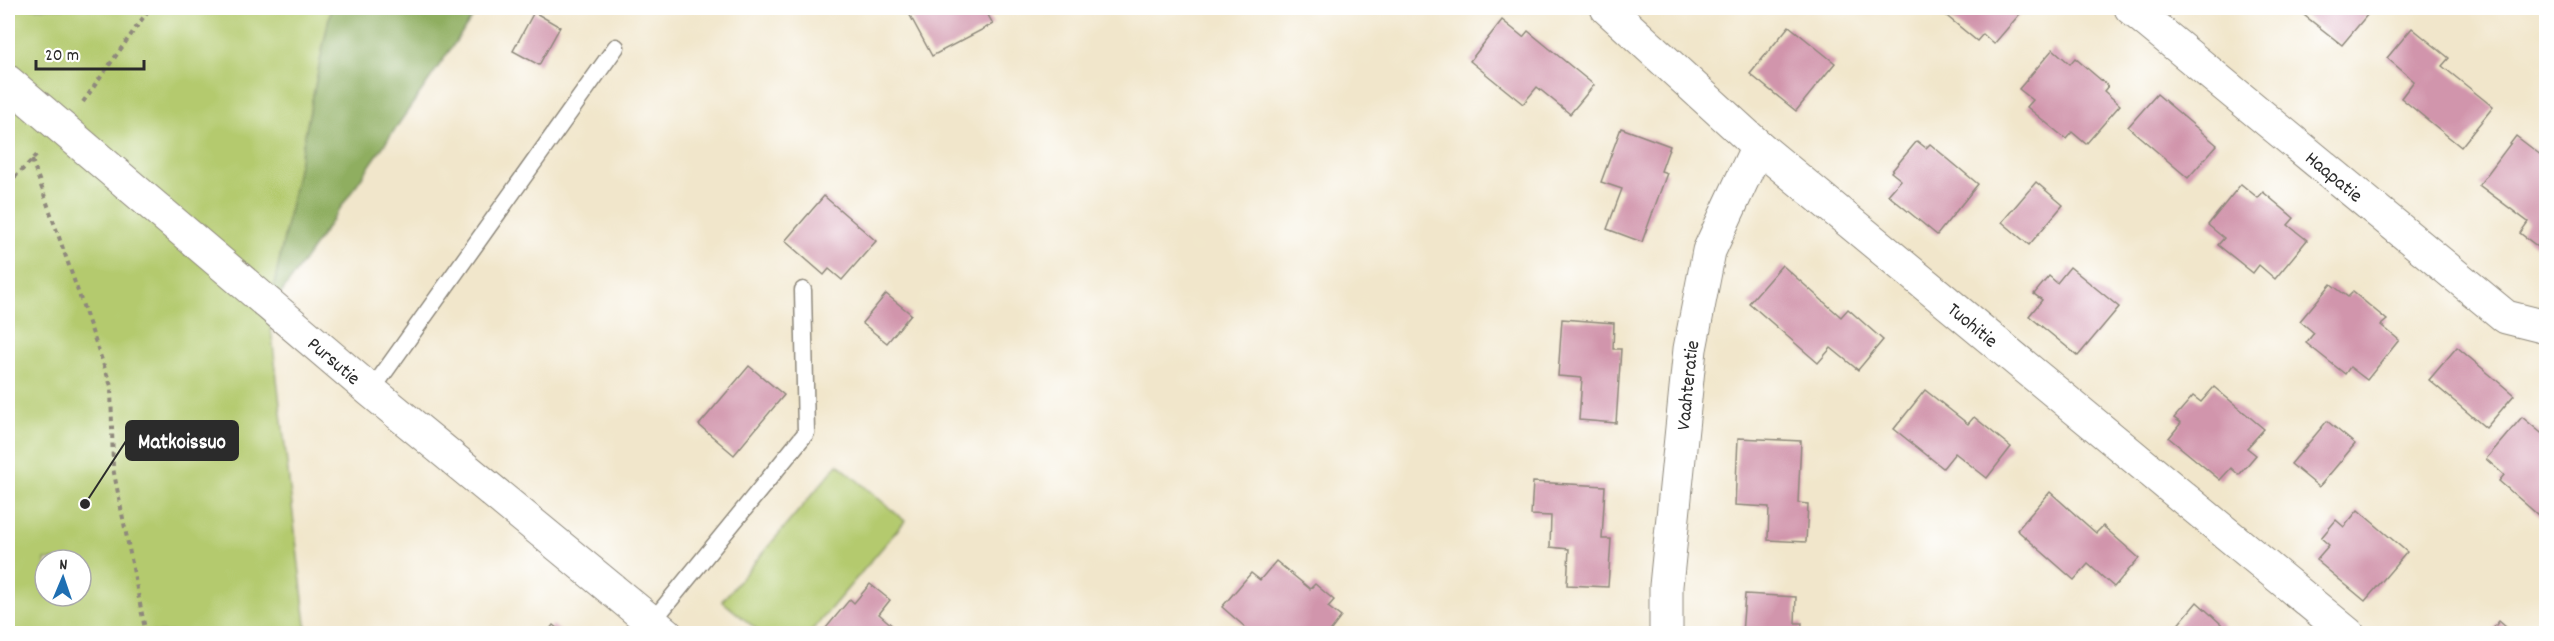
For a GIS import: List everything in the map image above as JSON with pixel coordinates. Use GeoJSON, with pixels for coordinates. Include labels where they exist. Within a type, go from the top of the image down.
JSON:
{"type":"FeatureCollection","features":[{"type":"Feature","properties":{"kind":"street","name":"Tuohitie"},"geometry":{"type":"LineString","coordinates":[[1607,8],[1758,146],[2348,633]]}},
{"type":"Feature","properties":{"kind":"street","name":"Haapatie"},"geometry":{"type":"LineString","coordinates":[[2131,8],[2506,317],[2547,327]]}},
{"type":"Feature","properties":{"kind":"street","name":"Pursutie"},"geometry":{"type":"LineString","coordinates":[[8,82],[372,391],[659,627]]}},
{"type":"Feature","properties":{"kind":"street","name":"Vaahteratie"},"geometry":{"type":"LineString","coordinates":[[1666,633],[1666,586],[1690,349],[1709,251],[1758,146]]}},
{"type":"Feature","properties":{"kind":"lane"},"geometry":{"type":"LineString","coordinates":[[372,391],[616,47]]}},
{"type":"Feature","properties":{"kind":"lane"},"geometry":{"type":"LineString","coordinates":[[659,627],[806,433],[803,290]]}},
{"type":"Feature","properties":{"kind":"path"},"geometry":{"type":"LineString","coordinates":[[8,184],[63,129],[150,8]]}},
{"type":"Feature","properties":{"kind":"path"},"geometry":{"type":"LineString","coordinates":[[32,160],[111,386],[113,468],[146,633]]}},
{"type":"Feature","properties":{"kind":"green space"},"geometry":{"type":"Polygon","coordinates":[[[8,8],[331,8],[269,311],[307,633],[8,633],[8,8]]]}},
{"type":"Feature","properties":{"kind":"green space"},"geometry":{"type":"Polygon","coordinates":[[[331,8],[479,8],[269,311],[331,8]]]}},
{"type":"Feature","properties":{"kind":"green space"},"geometry":{"type":"Polygon","coordinates":[[[838,464],[905,521],[810,633],[761,633],[722,601],[838,464]]]}},
{"type":"Feature","properties":{"kind":"building"},"geometry":{"type":"Polygon","coordinates":[[[906,8],[984,8],[993,24],[932,56],[906,8]]]}},
{"type":"Feature","properties":{"kind":"building"},"geometry":{"type":"Polygon","coordinates":[[[1937,8],[2025,8],[1994,44],[1983,34],[1977,41],[1937,8]]]}},
{"type":"Feature","properties":{"kind":"building"},"geometry":{"type":"Polygon","coordinates":[[[2295,8],[2373,8],[2342,45],[2295,8]]]}},
{"type":"Feature","properties":{"kind":"building"},"geometry":{"type":"Polygon","coordinates":[[[534,12],[560,27],[539,65],[513,51],[534,12]]]}},
{"type":"Feature","properties":{"kind":"building"},"geometry":{"type":"Polygon","coordinates":[[[1502,20],[1523,37],[1528,31],[1594,85],[1570,114],[1537,87],[1523,104],[1470,61],[1502,20]]]}},
{"type":"Feature","properties":{"kind":"building"},"geometry":{"type":"Polygon","coordinates":[[[1789,26],[1835,63],[1796,111],[1750,74],[1789,26]]]}},
{"type":"Feature","properties":{"kind":"building"},"geometry":{"type":"Polygon","coordinates":[[[2412,28],[2449,58],[2442,66],[2493,107],[2461,147],[2401,98],[2414,81],[2387,58],[2412,28]]]}},
{"type":"Feature","properties":{"kind":"building"},"geometry":{"type":"Polygon","coordinates":[[[2053,49],[2070,64],[2075,58],[2108,86],[2104,91],[2120,105],[2086,144],[2072,132],[2066,139],[2027,107],[2033,100],[2019,89],[2053,49]]]}},
{"type":"Feature","properties":{"kind":"building"},"geometry":{"type":"Polygon","coordinates":[[[2157,94],[2217,145],[2188,178],[2128,127],[2157,94]]]}},
{"type":"Feature","properties":{"kind":"building"},"geometry":{"type":"Polygon","coordinates":[[[1621,128],[1670,146],[1661,171],[1667,173],[1642,242],[1607,229],[1622,189],[1601,182],[1621,128]]]}},
{"type":"Feature","properties":{"kind":"building"},"geometry":{"type":"Polygon","coordinates":[[[2516,136],[2546,159],[2546,253],[2520,233],[2528,222],[2479,185],[2516,136]]]}},
{"type":"Feature","properties":{"kind":"building"},"geometry":{"type":"Polygon","coordinates":[[[1917,141],[1926,148],[1930,144],[1978,184],[1937,235],[1888,195],[1901,180],[1891,172],[1917,141]]]}},
{"type":"Feature","properties":{"kind":"building"},"geometry":{"type":"Polygon","coordinates":[[[2036,182],[2063,205],[2029,245],[2002,222],[2036,182]]]}},
{"type":"Feature","properties":{"kind":"building"},"geometry":{"type":"Polygon","coordinates":[[[2241,184],[2258,198],[2263,192],[2294,218],[2288,225],[2307,240],[2275,279],[2259,265],[2253,273],[2218,245],[2224,238],[2208,225],[2241,184]]]}},
{"type":"Feature","properties":{"kind":"building"},"geometry":{"type":"Polygon","coordinates":[[[824,196],[876,241],[842,280],[829,269],[824,275],[785,241],[824,196]]]}},
{"type":"Feature","properties":{"kind":"building"},"geometry":{"type":"Polygon","coordinates":[[[1782,265],[1841,317],[1848,309],[1883,340],[1858,370],[1831,348],[1818,363],[1749,303],[1782,265]]]}},
{"type":"Feature","properties":{"kind":"building"},"geometry":{"type":"Polygon","coordinates":[[[2070,267],[2119,307],[2078,356],[2029,316],[2042,300],[2034,294],[2049,276],[2057,283],[2070,267]]]}},
{"type":"Feature","properties":{"kind":"building"},"geometry":{"type":"Polygon","coordinates":[[[2331,284],[2348,297],[2353,292],[2387,320],[2381,325],[2399,340],[2367,380],[2350,367],[2345,374],[2306,343],[2314,333],[2300,321],[2331,284]]]}},
{"type":"Feature","properties":{"kind":"building"},"geometry":{"type":"Polygon","coordinates":[[[886,294],[911,314],[887,343],[862,323],[886,294]]]}},
{"type":"Feature","properties":{"kind":"building"},"geometry":{"type":"Polygon","coordinates":[[[1562,319],[1614,323],[1613,349],[1621,349],[1616,423],[1579,420],[1582,378],[1558,376],[1562,319]]]}},
{"type":"Feature","properties":{"kind":"building"},"geometry":{"type":"Polygon","coordinates":[[[2457,347],[2514,395],[2486,428],[2429,380],[2457,347]]]}},
{"type":"Feature","properties":{"kind":"building"},"geometry":{"type":"Polygon","coordinates":[[[749,366],[784,395],[734,455],[699,425],[749,366]]]}},
{"type":"Feature","properties":{"kind":"building"},"geometry":{"type":"Polygon","coordinates":[[[2214,387],[2264,429],[2247,448],[2256,455],[2239,475],[2231,468],[2220,480],[2169,438],[2181,423],[2174,418],[2193,396],[2201,402],[2214,387]]]}},
{"type":"Feature","properties":{"kind":"building"},"geometry":{"type":"Polygon","coordinates":[[[1925,390],[1968,424],[1974,417],[2011,447],[1987,478],[1955,453],[1943,468],[1894,429],[1925,390]]]}},
{"type":"Feature","properties":{"kind":"building"},"geometry":{"type":"Polygon","coordinates":[[[2522,417],[2546,437],[2545,521],[2499,481],[2504,475],[2486,459],[2522,417]]]}},
{"type":"Feature","properties":{"kind":"building"},"geometry":{"type":"Polygon","coordinates":[[[2327,421],[2355,444],[2319,487],[2291,464],[2327,421]]]}},
{"type":"Feature","properties":{"kind":"building"},"geometry":{"type":"Polygon","coordinates":[[[1738,438],[1801,441],[1798,503],[1808,504],[1806,542],[1768,540],[1769,507],[1735,505],[1738,438]]]}},
{"type":"Feature","properties":{"kind":"building"},"geometry":{"type":"Polygon","coordinates":[[[1533,482],[1605,486],[1602,539],[1611,539],[1608,587],[1567,585],[1569,549],[1550,547],[1551,516],[1531,515],[1533,482]]]}},
{"type":"Feature","properties":{"kind":"building"},"geometry":{"type":"Polygon","coordinates":[[[2050,492],[2096,533],[2103,526],[2139,558],[2114,587],[2088,564],[2074,580],[2017,530],[2050,492]]]}},
{"type":"Feature","properties":{"kind":"building"},"geometry":{"type":"Polygon","coordinates":[[[2358,510],[2407,552],[2365,601],[2316,560],[2329,545],[2321,538],[2336,520],[2344,527],[2358,510]]]}},
{"type":"Feature","properties":{"kind":"building"},"geometry":{"type":"Polygon","coordinates":[[[1276,561],[1310,589],[1315,584],[1334,600],[1328,607],[1341,617],[1328,634],[1253,634],[1222,607],[1251,573],[1260,580],[1276,561]]]}},
{"type":"Feature","properties":{"kind":"building"},"geometry":{"type":"Polygon","coordinates":[[[870,584],[890,600],[879,614],[902,634],[821,634],[850,599],[854,603],[870,584]]]}},
{"type":"Feature","properties":{"kind":"building"},"geometry":{"type":"Polygon","coordinates":[[[1745,594],[1796,597],[1795,623],[1802,623],[1801,634],[1742,634],[1745,594]]]}},
{"type":"Feature","properties":{"kind":"building"},"geometry":{"type":"Polygon","coordinates":[[[2197,602],[2232,634],[2170,634],[2197,602]]]}},
{"type":"Feature","properties":{"kind":"building"},"geometry":{"type":"Polygon","coordinates":[[[2499,621],[2514,634],[2489,634],[2499,621]]]}},
{"type":"Feature","properties":{"kind":"building"},"geometry":{"type":"Polygon","coordinates":[[[553,625],[564,634],[546,634],[553,625]]]}},
{"type":"Feature","properties":{"kind":"place","name":"Matkoissuo"},"geometry":{"type":"Point","coordinates":[85,504]}}]}
